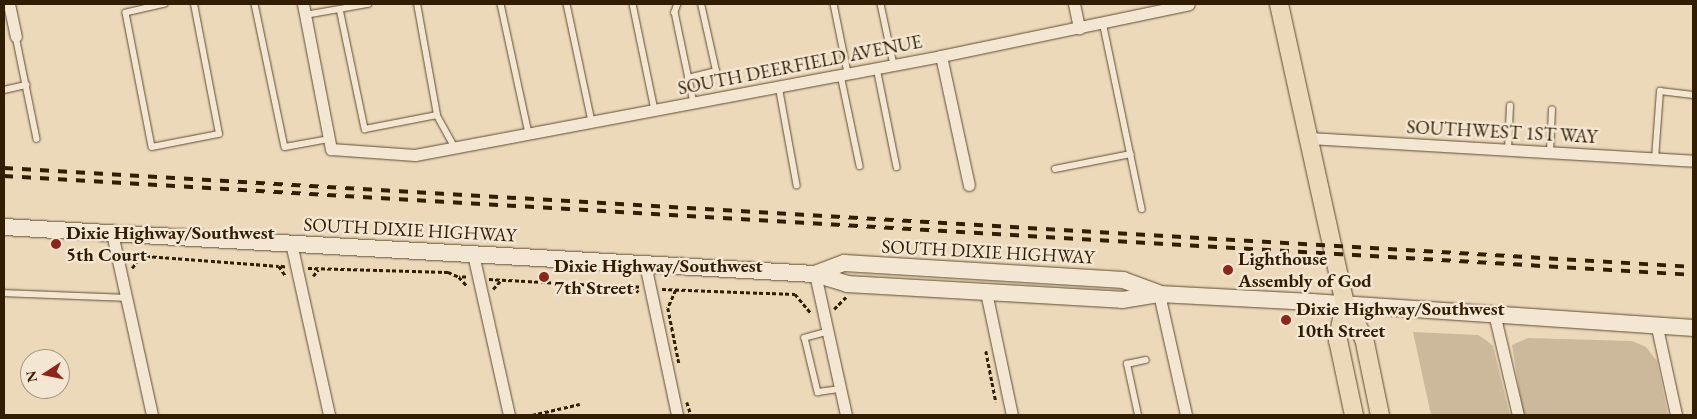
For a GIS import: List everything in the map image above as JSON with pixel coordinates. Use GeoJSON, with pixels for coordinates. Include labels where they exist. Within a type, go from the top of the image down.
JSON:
{"type":"FeatureCollection","features":[{"type":"Feature","properties":{"kind":"main road"},"geometry":{"type":"LineString","coordinates":[[1279,4],[1345,303],[1364,338],[1380,415]]}},
{"type":"Feature","properties":{"kind":"main road","name":"SOUTH DIXIE HIGHWAY"},"geometry":{"type":"LineString","coordinates":[[4,227],[815,274],[846,284],[1122,300],[1159,294],[1345,303],[1656,323],[1693,328]]}},
{"type":"Feature","properties":{"kind":"main road","name":"SOUTH DIXIE HIGHWAY"},"geometry":{"type":"LineString","coordinates":[[815,274],[844,264],[1123,280],[1159,294]]}},
{"type":"Feature","properties":{"kind":"main road"},"geometry":{"type":"LineString","coordinates":[[1345,303],[1338,340],[1354,415]]}},
{"type":"Feature","properties":{"kind":"main road","name":"SOUTH DIXIE HIGHWAY"},"geometry":{"type":"LineString","coordinates":[[1656,323],[1693,322]]}},
{"type":"Feature","properties":{"kind":"street"},"geometry":{"type":"LineString","coordinates":[[10,4],[16,36]]}},
{"type":"Feature","properties":{"kind":"street"},"geometry":{"type":"LineString","coordinates":[[1074,4],[1079,28]]}},
{"type":"Feature","properties":{"kind":"street","name":"SOUTH DEERFIELD AVENUE"},"geometry":{"type":"LineString","coordinates":[[328,139],[330,149],[415,155],[941,56],[1079,28],[1162,7],[1190,4]]}},
{"type":"Feature","properties":{"kind":"street"},"geometry":{"type":"LineString","coordinates":[[304,9],[328,139]]}},
{"type":"Feature","properties":{"kind":"street"},"geometry":{"type":"LineString","coordinates":[[941,56],[969,185]]}},
{"type":"Feature","properties":{"kind":"street","name":"SOUTHWEST 1ST WAY"},"geometry":{"type":"LineString","coordinates":[[1309,138],[1693,161]]}},
{"type":"Feature","properties":{"kind":"street"},"geometry":{"type":"LineString","coordinates":[[112,233],[152,415]]}},
{"type":"Feature","properties":{"kind":"street"},"geometry":{"type":"LineString","coordinates":[[291,243],[329,415]]}},
{"type":"Feature","properties":{"kind":"street"},"geometry":{"type":"LineString","coordinates":[[473,254],[509,415]]}},
{"type":"Feature","properties":{"kind":"street"},"geometry":{"type":"LineString","coordinates":[[646,264],[677,415]]}},
{"type":"Feature","properties":{"kind":"street"},"geometry":{"type":"LineString","coordinates":[[815,274],[846,415]]}},
{"type":"Feature","properties":{"kind":"street"},"geometry":{"type":"LineString","coordinates":[[986,292],[1012,415]]}},
{"type":"Feature","properties":{"kind":"street"},"geometry":{"type":"LineString","coordinates":[[1159,294],[1186,415]]}},
{"type":"Feature","properties":{"kind":"street"},"geometry":{"type":"LineString","coordinates":[[1494,313],[1518,415]]}},
{"type":"Feature","properties":{"kind":"street"},"geometry":{"type":"LineString","coordinates":[[1656,323],[1676,415]]}},
{"type":"Feature","properties":{"kind":"lane"},"geometry":{"type":"LineString","coordinates":[[165,4],[126,13],[152,147],[219,134],[194,4]]}},
{"type":"Feature","properties":{"kind":"lane"},"geometry":{"type":"LineString","coordinates":[[255,4],[285,147],[328,139]]}},
{"type":"Feature","properties":{"kind":"lane"},"geometry":{"type":"LineString","coordinates":[[304,9],[340,9],[368,4]]}},
{"type":"Feature","properties":{"kind":"lane"},"geometry":{"type":"LineString","coordinates":[[416,4],[437,115],[455,148]]}},
{"type":"Feature","properties":{"kind":"lane"},"geometry":{"type":"LineString","coordinates":[[501,4],[529,134]]}},
{"type":"Feature","properties":{"kind":"lane"},"geometry":{"type":"LineString","coordinates":[[566,4],[592,122]]}},
{"type":"Feature","properties":{"kind":"lane"},"geometry":{"type":"LineString","coordinates":[[633,4],[655,110]]}},
{"type":"Feature","properties":{"kind":"lane"},"geometry":{"type":"LineString","coordinates":[[678,4],[675,12],[694,103]]}},
{"type":"Feature","properties":{"kind":"lane"},"geometry":{"type":"LineString","coordinates":[[688,78],[716,72],[702,4]]}},
{"type":"Feature","properties":{"kind":"lane"},"geometry":{"type":"LineString","coordinates":[[834,4],[860,166]]}},
{"type":"Feature","properties":{"kind":"lane"},"geometry":{"type":"LineString","coordinates":[[881,4],[894,65]]}},
{"type":"Feature","properties":{"kind":"lane"},"geometry":{"type":"LineString","coordinates":[[340,9],[365,129],[437,115]]}},
{"type":"Feature","properties":{"kind":"lane"},"geometry":{"type":"LineString","coordinates":[[1103,22],[1142,209]]}},
{"type":"Feature","properties":{"kind":"lane"},"geometry":{"type":"LineString","coordinates":[[16,36],[37,139]]}},
{"type":"Feature","properties":{"kind":"lane"},"geometry":{"type":"LineString","coordinates":[[877,68],[897,167]]}},
{"type":"Feature","properties":{"kind":"lane"},"geometry":{"type":"LineString","coordinates":[[4,90],[26,85]]}},
{"type":"Feature","properties":{"kind":"lane"},"geometry":{"type":"LineString","coordinates":[[779,86],[797,185]]}},
{"type":"Feature","properties":{"kind":"lane"},"geometry":{"type":"LineString","coordinates":[[1655,159],[1660,91],[1693,95]]}},
{"type":"Feature","properties":{"kind":"lane"},"geometry":{"type":"LineString","coordinates":[[1508,150],[1510,106]]}},
{"type":"Feature","properties":{"kind":"lane"},"geometry":{"type":"LineString","coordinates":[[1550,152],[1552,110]]}},
{"type":"Feature","properties":{"kind":"lane"},"geometry":{"type":"LineString","coordinates":[[1055,169],[1131,154]]}},
{"type":"Feature","properties":{"kind":"lane"},"geometry":{"type":"LineString","coordinates":[[4,293],[126,298]]}},
{"type":"Feature","properties":{"kind":"lane"},"geometry":{"type":"LineString","coordinates":[[828,332],[805,338],[818,392],[840,389]]}},
{"type":"Feature","properties":{"kind":"lane"},"geometry":{"type":"LineString","coordinates":[[1138,415],[1127,364],[1146,360]]}},
{"type":"Feature","properties":{"kind":"path"},"geometry":{"type":"LineString","coordinates":[[118,258],[320,269],[448,272],[459,277],[677,290],[784,293]]}},
{"type":"Feature","properties":{"kind":"path"},"geometry":{"type":"LineString","coordinates":[[278,266],[286,280]]}},
{"type":"Feature","properties":{"kind":"path"},"geometry":{"type":"LineString","coordinates":[[313,276],[320,269]]}},
{"type":"Feature","properties":{"kind":"path"},"geometry":{"type":"LineString","coordinates":[[459,277],[467,286]]}},
{"type":"Feature","properties":{"kind":"path"},"geometry":{"type":"LineString","coordinates":[[631,287],[643,299]]}},
{"type":"Feature","properties":{"kind":"path"},"geometry":{"type":"LineString","coordinates":[[677,290],[670,296],[668,308],[680,370]]}},
{"type":"Feature","properties":{"kind":"path"},"geometry":{"type":"LineString","coordinates":[[833,314],[838,303],[849,296]]}},
{"type":"Feature","properties":{"kind":"path"},"geometry":{"type":"LineString","coordinates":[[986,342],[997,407]]}},
{"type":"Feature","properties":{"kind":"path"},"geometry":{"type":"LineString","coordinates":[[685,392],[691,415]]}},
{"type":"Feature","properties":{"kind":"path"},"geometry":{"type":"LineString","coordinates":[[532,415],[580,404]]}},
{"type":"Feature","properties":{"kind":"shaded area"},"geometry":{"type":"Polygon","coordinates":[[[1413,332],[1478,335],[1486,340],[1493,346],[1510,415],[1431,415],[1413,332]]]}},
{"type":"Feature","properties":{"kind":"shaded area"},"geometry":{"type":"Polygon","coordinates":[[[1528,338],[1632,341],[1646,347],[1657,361],[1668,415],[1523,415],[1512,345],[1528,338]]]}},
{"type":"Feature","properties":{"kind":"railway"},"geometry":{"type":"LineString","coordinates":[[4,168],[1693,267]]}},
{"type":"Feature","properties":{"kind":"railway"},"geometry":{"type":"LineString","coordinates":[[4,176],[1693,275]]}},
{"type":"Feature","properties":{"kind":"place","name":"Dixie Highway/Southwest 5th Court"},"geometry":{"type":"Point","coordinates":[56,244]}},
{"type":"Feature","properties":{"kind":"place","name":"Lighthouse Assembly of God"},"geometry":{"type":"Point","coordinates":[1228,270]}},
{"type":"Feature","properties":{"kind":"place","name":"Dixie Highway/Southwest 7th Street"},"geometry":{"type":"Point","coordinates":[544,277]}},
{"type":"Feature","properties":{"kind":"place","name":"Dixie Highway/Southwest 10th Street"},"geometry":{"type":"Point","coordinates":[1286,320]}}]}
